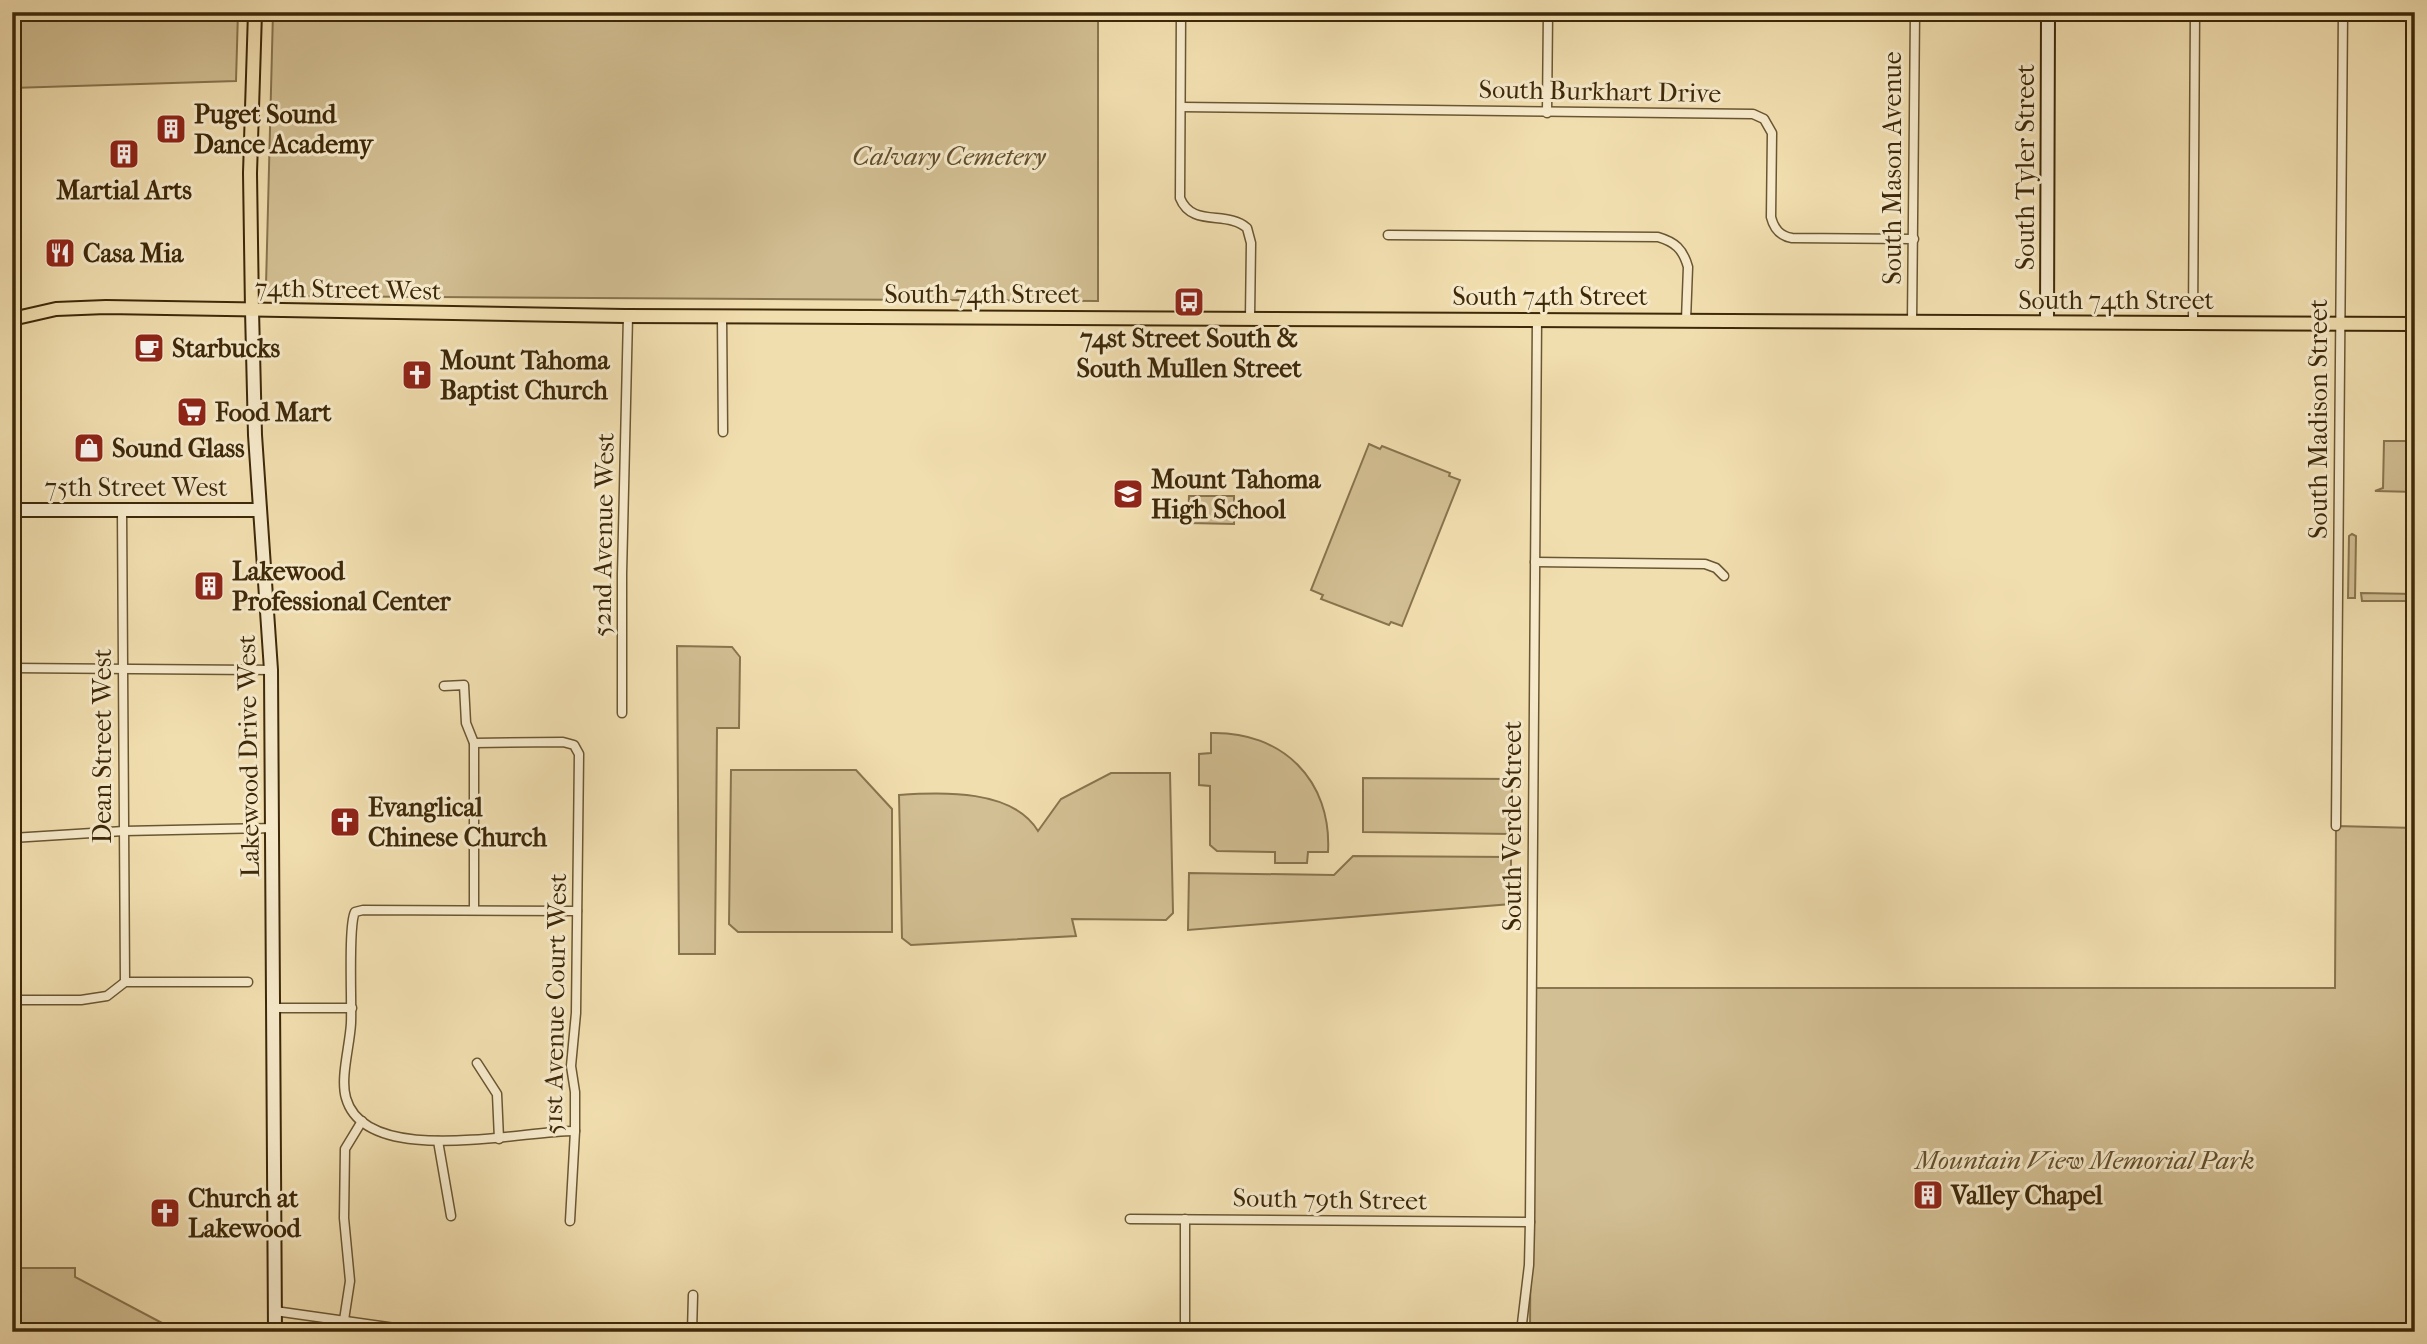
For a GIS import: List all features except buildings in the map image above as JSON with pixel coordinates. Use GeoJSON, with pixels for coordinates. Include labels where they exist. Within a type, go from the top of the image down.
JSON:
{"type":"FeatureCollection","features":[{"type":"Feature","properties":{"kind":"main road","name":"Lakewood Drive West"},"geometry":{"type":"LineString","coordinates":[[255,12],[250,165],[252,310],[255,435],[271,670],[275,1332]]}},
{"type":"Feature","properties":{"kind":"main road","name":"South Tyler Street"},"geometry":{"type":"LineString","coordinates":[[2047,323],[2048,12]]}},
{"type":"Feature","properties":{"kind":"main road","name":"74th Street West"},"geometry":{"type":"LineString","coordinates":[[12,319],[41,311],[69,308],[684,316]]}},
{"type":"Feature","properties":{"kind":"main road","name":"South 74th Street"},"geometry":{"type":"LineString","coordinates":[[684,316],[2415,324]]}},
{"type":"Feature","properties":{"kind":"main road","name":"75th Street West"},"geometry":{"type":"LineString","coordinates":[[12,510],[260,510]]}},
{"type":"Feature","properties":{"kind":"street"},"geometry":{"type":"LineString","coordinates":[[1181,12],[1180,198],[1191,214],[1235,220],[1247,228],[1251,243],[1250,318]]}},
{"type":"Feature","properties":{"kind":"street"},"geometry":{"type":"LineString","coordinates":[[1547,113],[1548,12]]}},
{"type":"Feature","properties":{"kind":"street","name":"South Mason Avenue"},"geometry":{"type":"LineString","coordinates":[[1912,323],[1914,12]]}},
{"type":"Feature","properties":{"kind":"street"},"geometry":{"type":"LineString","coordinates":[[2193,323],[2195,12]]}},
{"type":"Feature","properties":{"kind":"street","name":"South Madison Street"},"geometry":{"type":"LineString","coordinates":[[2336,826],[2343,12]]}},
{"type":"Feature","properties":{"kind":"street","name":"South Burkhart Drive"},"geometry":{"type":"LineString","coordinates":[[1181,107],[1753,114],[1764,119],[1772,133],[1771,217],[1781,234],[1792,238],[1913,239]]}},
{"type":"Feature","properties":{"kind":"street"},"geometry":{"type":"LineString","coordinates":[[1388,235],[1649,236],[1670,241],[1678,246],[1688,267],[1686,320]]}},
{"type":"Feature","properties":{"kind":"street","name":"52nd Avenue West"},"geometry":{"type":"LineString","coordinates":[[622,713],[622,574],[628,316]]}},
{"type":"Feature","properties":{"kind":"street"},"geometry":{"type":"LineString","coordinates":[[722,316],[723,432]]}},
{"type":"Feature","properties":{"kind":"street","name":"South Verde Street"},"geometry":{"type":"LineString","coordinates":[[1521,1332],[1529,1265],[1530,1222],[1537,319]]}},
{"type":"Feature","properties":{"kind":"street","name":"Dean Street West"},"geometry":{"type":"LineString","coordinates":[[122,510],[125,982]]}},
{"type":"Feature","properties":{"kind":"street"},"geometry":{"type":"LineString","coordinates":[[1535,562],[1705,564],[1716,568],[1724,576]]}},
{"type":"Feature","properties":{"kind":"street"},"geometry":{"type":"LineString","coordinates":[[12,667],[271,670]]}},
{"type":"Feature","properties":{"kind":"street"},"geometry":{"type":"LineString","coordinates":[[444,686],[464,685],[466,723],[474,743],[474,910]]}},
{"type":"Feature","properties":{"kind":"street","name":"51st Avenue Court West"},"geometry":{"type":"LineString","coordinates":[[474,743],[570,743],[576,747],[579,754],[576,1013],[571,1066],[575,1092],[575,1131],[570,1221]]}},
{"type":"Feature","properties":{"kind":"street"},"geometry":{"type":"LineString","coordinates":[[12,838],[124,831],[273,828]]}},
{"type":"Feature","properties":{"kind":"street"},"geometry":{"type":"LineString","coordinates":[[575,1131],[499,1139],[438,1141],[382,1133],[362,1121],[349,1105],[344,1090],[352,1008],[354,914],[363,910],[577,911]]}},
{"type":"Feature","properties":{"kind":"street"},"geometry":{"type":"LineString","coordinates":[[12,1000],[81,1000],[107,996],[125,982],[248,982]]}},
{"type":"Feature","properties":{"kind":"street"},"geometry":{"type":"LineString","coordinates":[[274,1009],[352,1008]]}},
{"type":"Feature","properties":{"kind":"street"},"geometry":{"type":"LineString","coordinates":[[477,1063],[497,1094],[499,1139]]}},
{"type":"Feature","properties":{"kind":"street"},"geometry":{"type":"LineString","coordinates":[[344,1320],[350,1281],[344,1218],[345,1149],[362,1121]]}},
{"type":"Feature","properties":{"kind":"street"},"geometry":{"type":"LineString","coordinates":[[438,1141],[451,1216]]}},
{"type":"Feature","properties":{"kind":"street","name":"South 79th Street"},"geometry":{"type":"LineString","coordinates":[[1130,1219],[1530,1222]]}},
{"type":"Feature","properties":{"kind":"street"},"geometry":{"type":"LineString","coordinates":[[1185,1219],[1185,1332]]}},
{"type":"Feature","properties":{"kind":"street"},"geometry":{"type":"LineString","coordinates":[[692,1332],[693,1295]]}},
{"type":"Feature","properties":{"kind":"street"},"geometry":{"type":"LineString","coordinates":[[275,1311],[423,1332]]}},
{"type":"Feature","properties":{"kind":"green space"},"geometry":{"type":"Polygon","coordinates":[[[12,12],[238,12],[236,81],[12,88],[12,12]]]}},
{"type":"Feature","properties":{"kind":"green space","name":"Calvary Cemetery"},"geometry":{"type":"Polygon","coordinates":[[[273,12],[1098,12],[1098,301],[276,296],[268,291],[266,285],[273,12]]]}},
{"type":"Feature","properties":{"kind":"green space"},"geometry":{"type":"Polygon","coordinates":[[[2384,441],[2415,441],[2415,492],[2375,491],[2383,488],[2384,441]]]}},
{"type":"Feature","properties":{"kind":"green space"},"geometry":{"type":"Polygon","coordinates":[[[1369,444],[1380,449],[1382,446],[1450,473],[1449,476],[1460,480],[1402,626],[1391,622],[1389,625],[1321,599],[1323,595],[1311,590],[1369,444]]]}},
{"type":"Feature","properties":{"kind":"green space"},"geometry":{"type":"Polygon","coordinates":[[[1189,496],[1234,496],[1234,524],[1188,523],[1189,496]]]}},
{"type":"Feature","properties":{"kind":"green space"},"geometry":{"type":"Polygon","coordinates":[[[2349,536],[2356,536],[2355,598],[2348,598],[2349,536]]]}},
{"type":"Feature","properties":{"kind":"green space"},"geometry":{"type":"Polygon","coordinates":[[[2361,593],[2415,594],[2415,601],[2362,601],[2361,593]]]}},
{"type":"Feature","properties":{"kind":"green space"},"geometry":{"type":"Polygon","coordinates":[[[677,646],[732,647],[740,657],[739,728],[717,728],[715,954],[679,954],[677,646]]]}},
{"type":"Feature","properties":{"kind":"green space"},"geometry":{"type":"Polygon","coordinates":[[[1211,733],[1237,735],[1260,741],[1280,751],[1298,765],[1311,782],[1321,803],[1327,826],[1328,852],[1308,852],[1307,863],[1275,863],[1275,852],[1217,851],[1210,845],[1210,786],[1199,785],[1199,754],[1211,753],[1211,733]]]}},
{"type":"Feature","properties":{"kind":"green space"},"geometry":{"type":"Polygon","coordinates":[[[731,770],[856,770],[892,809],[892,932],[738,932],[729,924],[731,770]]]}},
{"type":"Feature","properties":{"kind":"green space"},"geometry":{"type":"Polygon","coordinates":[[[1111,773],[1170,773],[1173,913],[1166,920],[1072,919],[1076,936],[911,945],[902,938],[899,795],[955,794],[994,800],[1027,817],[1038,831],[1061,799],[1111,773]]]}},
{"type":"Feature","properties":{"kind":"green space"},"geometry":{"type":"Polygon","coordinates":[[[1363,778],[1512,779],[1512,834],[1363,832],[1363,778]]]}},
{"type":"Feature","properties":{"kind":"green space","name":"Mountain View Memorial Park"},"geometry":{"type":"Polygon","coordinates":[[[2336,826],[2415,828],[2415,1332],[1530,1332],[1532,988],[2335,988],[2336,826]]]}},
{"type":"Feature","properties":{"kind":"green space"},"geometry":{"type":"Polygon","coordinates":[[[1353,856],[1511,857],[1511,904],[1188,930],[1189,873],[1334,875],[1353,856]]]}},
{"type":"Feature","properties":{"kind":"green space"},"geometry":{"type":"Polygon","coordinates":[[[12,1268],[75,1268],[75,1277],[179,1332],[12,1332],[12,1268]]]}},
{"type":"Feature","properties":{"kind":"place","name":"Puget Sound Dance Academy"},"geometry":{"type":"Point","coordinates":[171,129]}},
{"type":"Feature","properties":{"kind":"place","name":"Martial Arts"},"geometry":{"type":"Point","coordinates":[124,154]}},
{"type":"Feature","properties":{"kind":"place","name":"Casa Mia"},"geometry":{"type":"Point","coordinates":[60,253]}},
{"type":"Feature","properties":{"kind":"place","name":"74st Street South & South Mullen Street"},"geometry":{"type":"Point","coordinates":[1189,302]}},
{"type":"Feature","properties":{"kind":"place","name":"Starbucks"},"geometry":{"type":"Point","coordinates":[149,348]}},
{"type":"Feature","properties":{"kind":"place","name":"Mount Tahoma Baptist Church"},"geometry":{"type":"Point","coordinates":[417,375]}},
{"type":"Feature","properties":{"kind":"place","name":"Food Mart"},"geometry":{"type":"Point","coordinates":[192,412]}},
{"type":"Feature","properties":{"kind":"place","name":"Sound Glass"},"geometry":{"type":"Point","coordinates":[89,448]}},
{"type":"Feature","properties":{"kind":"place","name":"Mount Tahoma High School"},"geometry":{"type":"Point","coordinates":[1128,494]}},
{"type":"Feature","properties":{"kind":"place","name":"Lakewood Professional Center"},"geometry":{"type":"Point","coordinates":[209,586]}},
{"type":"Feature","properties":{"kind":"place","name":"Evanglical Chinese Church"},"geometry":{"type":"Point","coordinates":[345,822]}},
{"type":"Feature","properties":{"kind":"place","name":"Valley Chapel"},"geometry":{"type":"Point","coordinates":[1928,1195]}},
{"type":"Feature","properties":{"kind":"place","name":"Church at Lakewood"},"geometry":{"type":"Point","coordinates":[165,1213]}}]}
